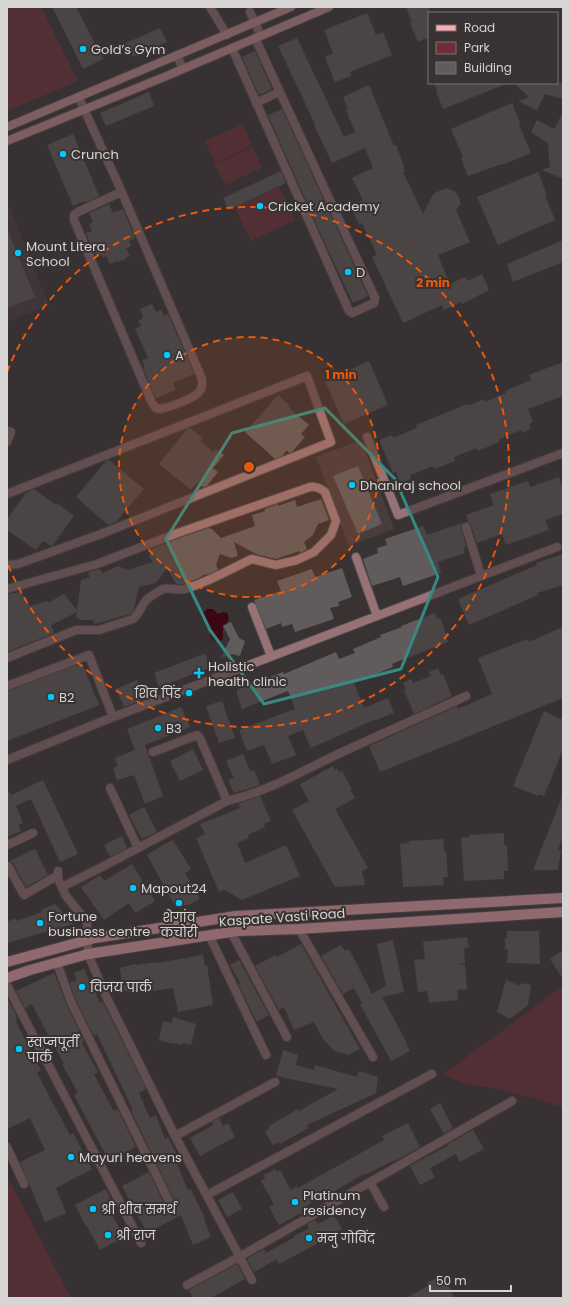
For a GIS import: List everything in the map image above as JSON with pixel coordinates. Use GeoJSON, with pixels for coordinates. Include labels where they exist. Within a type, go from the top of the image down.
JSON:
{"type":"FeatureCollection","features":[{"type":"Feature","properties":{"kind":"main road"},"geometry":{"type":"LineString","coordinates":[[7,127],[292,7]]}},
{"type":"Feature","properties":{"kind":"main road"},"geometry":{"type":"LineString","coordinates":[[7,140],[329,7]]}},
{"type":"Feature","properties":{"kind":"main road","name":"Kaspate Vasti Road"},"geometry":{"type":"LineString","coordinates":[[7,962],[87,940],[236,916],[563,898]]}},
{"type":"Feature","properties":{"kind":"main road","name":"Kaspate Vasti Road"},"geometry":{"type":"LineString","coordinates":[[7,978],[88,954],[231,932],[563,912]]}},
{"type":"Feature","properties":{"kind":"street"},"geometry":{"type":"LineString","coordinates":[[210,7],[227,35]]}},
{"type":"Feature","properties":{"kind":"street"},"geometry":{"type":"LineString","coordinates":[[232,48],[349,311],[352,313],[374,303],[375,298],[279,92],[250,12]]}},
{"type":"Feature","properties":{"kind":"street"},"geometry":{"type":"LineString","coordinates":[[177,56],[183,68]]}},
{"type":"Feature","properties":{"kind":"street"},"geometry":{"type":"LineString","coordinates":[[256,103],[279,92]]}},
{"type":"Feature","properties":{"kind":"street"},"geometry":{"type":"LineString","coordinates":[[78,98],[121,192],[202,379],[202,388],[199,393],[188,399],[160,409],[156,408],[149,397],[74,220],[74,215],[78,212],[121,192]]}},
{"type":"Feature","properties":{"kind":"street"},"geometry":{"type":"LineString","coordinates":[[7,494],[307,376],[331,442],[101,534],[18,564],[7,565]]}},
{"type":"Feature","properties":{"kind":"street"},"geometry":{"type":"LineString","coordinates":[[7,430],[11,432],[7,442]]}},
{"type":"Feature","properties":{"kind":"street"},"geometry":{"type":"LineString","coordinates":[[367,437],[398,515],[563,453]]}},
{"type":"Feature","properties":{"kind":"street"},"geometry":{"type":"LineString","coordinates":[[7,589],[98,564],[175,534],[314,486],[325,492],[336,521],[331,534],[318,548],[314,552],[297,560],[276,566],[252,559],[214,579],[184,590],[178,591],[164,589],[147,598],[137,616],[133,619],[99,630],[76,630],[7,658]]}},
{"type":"Feature","properties":{"kind":"street"},"geometry":{"type":"LineString","coordinates":[[466,527],[481,576]]}},
{"type":"Feature","properties":{"kind":"street"},"geometry":{"type":"LineString","coordinates":[[7,760],[112,717],[557,547]]}},
{"type":"Feature","properties":{"kind":"street"},"geometry":{"type":"LineString","coordinates":[[356,558],[377,616]]}},
{"type":"Feature","properties":{"kind":"street"},"geometry":{"type":"LineString","coordinates":[[252,607],[271,656]]}},
{"type":"Feature","properties":{"kind":"street"},"geometry":{"type":"LineString","coordinates":[[7,686],[89,655],[112,717]]}},
{"type":"Feature","properties":{"kind":"street"},"geometry":{"type":"LineString","coordinates":[[62,886],[227,801],[246,797],[275,785],[466,696]]}},
{"type":"Feature","properties":{"kind":"street"},"geometry":{"type":"LineString","coordinates":[[153,752],[197,735],[200,738],[227,801]]}},
{"type":"Feature","properties":{"kind":"street"},"geometry":{"type":"LineString","coordinates":[[110,788],[138,848]]}},
{"type":"Feature","properties":{"kind":"street"},"geometry":{"type":"LineString","coordinates":[[7,845],[33,833]]}},
{"type":"Feature","properties":{"kind":"street"},"geometry":{"type":"LineString","coordinates":[[8,866],[24,895],[55,874],[66,896],[87,922],[88,954],[105,994],[175,1136],[208,1195],[239,1258],[252,1280]]}},
{"type":"Feature","properties":{"kind":"street"},"geometry":{"type":"LineString","coordinates":[[299,928],[373,1057]]}},
{"type":"Feature","properties":{"kind":"street"},"geometry":{"type":"LineString","coordinates":[[231,932],[287,1037]]}},
{"type":"Feature","properties":{"kind":"street"},"geometry":{"type":"LineString","coordinates":[[209,935],[266,1055]]}},
{"type":"Feature","properties":{"kind":"street"},"geometry":{"type":"LineString","coordinates":[[56,963],[71,1002],[172,1207]]}},
{"type":"Feature","properties":{"kind":"street"},"geometry":{"type":"LineString","coordinates":[[7,985],[141,1242]]}},
{"type":"Feature","properties":{"kind":"street"},"geometry":{"type":"LineString","coordinates":[[208,1195],[432,1074]]}},
{"type":"Feature","properties":{"kind":"street"},"geometry":{"type":"LineString","coordinates":[[175,1136],[276,1082]]}},
{"type":"Feature","properties":{"kind":"street"},"geometry":{"type":"LineString","coordinates":[[187,1285],[239,1258],[512,1101]]}},
{"type":"Feature","properties":{"kind":"street"},"geometry":{"type":"LineString","coordinates":[[7,1147],[24,1184]]}},
{"type":"Feature","properties":{"kind":"street"},"geometry":{"type":"LineString","coordinates":[[370,1182],[384,1207]]}},
{"type":"Feature","properties":{"kind":"highlighted area"},"geometry":{"type":"Polygon","coordinates":[[[325,408],[395,479],[438,577],[401,669],[264,704],[210,630],[166,539],[232,433],[325,408]]]}},
{"type":"Feature","properties":{"kind":"shaded area","name":"Mount Litera School"},"geometry":{"type":"Polygon","coordinates":[[[7,201],[49,305],[7,322],[7,201]]]}},
{"type":"Feature","properties":{"kind":"shaded area","name":"Dhaniraj school"},"geometry":{"type":"Polygon","coordinates":[[[361,440],[394,529],[349,546],[316,457],[361,440]]]}},
{"type":"Feature","properties":{"kind":"shaded area"},"geometry":{"type":"Polygon","coordinates":[[[207,609],[213,609],[218,614],[223,612],[227,613],[229,618],[227,623],[223,625],[223,639],[219,642],[212,641],[209,625],[203,620],[202,614],[207,609]]]}},
{"type":"Feature","properties":{"kind":"green space"},"geometry":{"type":"Polygon","coordinates":[[[7,7],[41,7],[78,81],[7,111],[7,7]]]}},
{"type":"Feature","properties":{"kind":"green space"},"geometry":{"type":"Polygon","coordinates":[[[243,124],[252,146],[215,163],[205,141],[243,124]]]}},
{"type":"Feature","properties":{"kind":"green space"},"geometry":{"type":"Polygon","coordinates":[[[253,147],[262,168],[225,185],[215,164],[253,147]]]}},
{"type":"Feature","properties":{"kind":"green space"},"geometry":{"type":"Polygon","coordinates":[[[279,187],[295,220],[251,241],[235,208],[279,187]]]}},
{"type":"Feature","properties":{"kind":"green space"},"geometry":{"type":"Polygon","coordinates":[[[563,986],[563,1107],[500,1089],[467,1084],[442,1075],[563,986]]]}},
{"type":"Feature","properties":{"kind":"green space"},"geometry":{"type":"Polygon","coordinates":[[[9,1180],[71,1298],[7,1298],[7,1181],[9,1180]]]}},
{"type":"Feature","properties":{"kind":"building"},"geometry":{"type":"Polygon","coordinates":[[[52,7],[76,7],[103,59],[83,69],[52,7]]]}},
{"type":"Feature","properties":{"kind":"building"},"geometry":{"type":"Polygon","coordinates":[[[406,7],[429,7],[428,37],[418,42],[410,23],[412,22],[406,7]]]}},
{"type":"Feature","properties":{"kind":"building"},"geometry":{"type":"Polygon","coordinates":[[[367,13],[376,35],[383,32],[392,55],[350,72],[351,76],[335,82],[325,57],[333,53],[324,30],[367,13]]]}},
{"type":"Feature","properties":{"kind":"building"},"geometry":{"type":"Polygon","coordinates":[[[160,28],[167,42],[133,57],[126,43],[160,28]]]}},
{"type":"Feature","properties":{"kind":"building"},"geometry":{"type":"Polygon","coordinates":[[[297,38],[344,137],[355,132],[346,110],[348,109],[343,97],[369,85],[394,146],[396,145],[404,166],[405,171],[403,172],[423,214],[434,193],[447,188],[456,192],[461,203],[456,210],[470,242],[438,255],[450,284],[465,277],[468,281],[482,274],[489,290],[462,304],[461,302],[444,310],[442,305],[403,323],[372,257],[377,255],[362,223],[359,224],[350,206],[363,200],[352,178],[373,168],[365,148],[332,163],[278,46],[297,38]]]}},
{"type":"Feature","properties":{"kind":"building"},"geometry":{"type":"Polygon","coordinates":[[[255,51],[272,89],[259,95],[242,57],[255,51]]]}},
{"type":"Feature","properties":{"kind":"building"},"geometry":{"type":"Polygon","coordinates":[[[563,83],[563,99],[545,94],[537,110],[518,101],[529,97],[515,84],[563,83]]]}},
{"type":"Feature","properties":{"kind":"building"},"geometry":{"type":"Polygon","coordinates":[[[434,84],[506,84],[443,109],[436,91],[434,84]]]}},
{"type":"Feature","properties":{"kind":"building"},"geometry":{"type":"Polygon","coordinates":[[[149,92],[154,106],[106,126],[100,113],[149,92]]]}},
{"type":"Feature","properties":{"kind":"building"},"geometry":{"type":"Polygon","coordinates":[[[512,103],[521,126],[519,125],[531,153],[502,165],[468,176],[461,158],[463,157],[451,129],[512,103]]]}},
{"type":"Feature","properties":{"kind":"building"},"geometry":{"type":"Polygon","coordinates":[[[282,109],[368,296],[353,303],[268,115],[282,109]]]}},
{"type":"Feature","properties":{"kind":"building"},"geometry":{"type":"Polygon","coordinates":[[[563,112],[563,179],[542,170],[550,167],[549,144],[531,132],[537,120],[554,129],[563,112]]]}},
{"type":"Feature","properties":{"kind":"building"},"geometry":{"type":"Polygon","coordinates":[[[73,134],[99,196],[85,203],[84,201],[73,206],[47,145],[73,134]]]}},
{"type":"Feature","properties":{"kind":"building"},"geometry":{"type":"Polygon","coordinates":[[[281,171],[286,183],[229,210],[223,198],[281,171]]]}},
{"type":"Feature","properties":{"kind":"building"},"geometry":{"type":"Polygon","coordinates":[[[538,172],[547,195],[545,196],[555,220],[498,245],[477,197],[538,172]]]}},
{"type":"Feature","properties":{"kind":"building"},"geometry":{"type":"Polygon","coordinates":[[[109,204],[113,213],[123,209],[135,238],[129,241],[131,246],[126,248],[130,256],[125,258],[126,259],[110,264],[106,256],[103,258],[101,254],[96,256],[86,233],[92,231],[89,224],[93,222],[89,213],[109,204]]]}},
{"type":"Feature","properties":{"kind":"building"},"geometry":{"type":"Polygon","coordinates":[[[7,229],[35,297],[7,308],[7,229]]]}},
{"type":"Feature","properties":{"kind":"building"},"geometry":{"type":"Polygon","coordinates":[[[563,240],[563,262],[513,282],[507,264],[563,240]]]}},
{"type":"Feature","properties":{"kind":"building","name":"A"},"geometry":{"type":"Polygon","coordinates":[[[152,304],[156,312],[161,310],[164,316],[168,314],[194,374],[173,383],[176,390],[156,398],[143,368],[145,367],[142,360],[148,358],[135,329],[141,326],[138,321],[143,318],[140,309],[152,304]]]}},
{"type":"Feature","properties":{"kind":"building"},"geometry":{"type":"Polygon","coordinates":[[[369,361],[388,405],[344,424],[325,381],[369,361]]]}},
{"type":"Feature","properties":{"kind":"building"},"geometry":{"type":"Polygon","coordinates":[[[563,362],[563,396],[528,409],[533,422],[529,424],[531,429],[522,433],[521,430],[478,451],[477,448],[454,457],[455,461],[435,469],[433,466],[410,475],[411,479],[400,483],[396,472],[393,473],[379,440],[392,435],[393,438],[417,428],[416,425],[467,404],[468,406],[484,399],[485,402],[506,393],[505,391],[531,380],[529,375],[563,362]]]}},
{"type":"Feature","properties":{"kind":"building"},"geometry":{"type":"Polygon","coordinates":[[[278,395],[290,406],[288,407],[309,425],[301,434],[305,437],[292,452],[289,453],[287,450],[282,456],[275,459],[245,432],[278,395]]]}},
{"type":"Feature","properties":{"kind":"building"},"geometry":{"type":"Polygon","coordinates":[[[190,428],[203,438],[200,441],[213,452],[215,449],[224,455],[213,468],[218,472],[207,486],[203,487],[197,483],[191,490],[159,464],[187,429],[190,428]]]}},
{"type":"Feature","properties":{"kind":"building"},"geometry":{"type":"Polygon","coordinates":[[[109,460],[144,489],[116,522],[108,525],[76,497],[106,461],[109,460]]]}},
{"type":"Feature","properties":{"kind":"building"},"geometry":{"type":"Polygon","coordinates":[[[358,466],[382,524],[358,534],[333,476],[358,466]]]}},
{"type":"Feature","properties":{"kind":"building"},"geometry":{"type":"Polygon","coordinates":[[[559,477],[563,489],[563,514],[545,520],[549,530],[506,545],[502,534],[477,543],[471,525],[467,522],[466,515],[494,505],[490,494],[528,481],[530,487],[559,477]]]}},
{"type":"Feature","properties":{"kind":"building"},"geometry":{"type":"Polygon","coordinates":[[[34,489],[56,505],[57,503],[74,516],[53,545],[51,546],[43,541],[36,550],[7,530],[7,519],[26,493],[34,489]]]}},
{"type":"Feature","properties":{"kind":"building"},"geometry":{"type":"Polygon","coordinates":[[[321,499],[329,520],[318,524],[313,535],[304,542],[307,549],[300,553],[299,551],[276,559],[256,554],[234,542],[238,556],[231,558],[220,554],[216,565],[218,570],[205,574],[184,584],[176,584],[167,568],[156,583],[139,587],[133,612],[130,614],[95,624],[93,620],[80,620],[76,617],[77,612],[51,625],[54,633],[7,652],[7,594],[22,592],[24,599],[31,606],[47,601],[48,603],[64,594],[77,610],[81,580],[90,577],[88,572],[100,569],[102,573],[118,566],[128,570],[153,562],[149,556],[151,549],[177,539],[208,528],[212,529],[221,538],[255,526],[252,515],[265,511],[265,509],[295,500],[297,507],[321,499]]]}},
{"type":"Feature","properties":{"kind":"building"},"geometry":{"type":"Polygon","coordinates":[[[462,523],[461,528],[466,547],[463,548],[465,553],[438,562],[441,573],[403,586],[400,577],[372,586],[363,559],[378,553],[377,548],[387,545],[385,539],[423,526],[427,535],[462,523]]]}},
{"type":"Feature","properties":{"kind":"building"},"geometry":{"type":"Polygon","coordinates":[[[563,554],[563,585],[537,593],[538,595],[469,625],[458,599],[537,565],[536,563],[563,554]]]}},
{"type":"Feature","properties":{"kind":"building"},"geometry":{"type":"Polygon","coordinates":[[[342,568],[352,597],[338,602],[339,606],[330,608],[334,619],[295,632],[292,624],[282,627],[281,623],[266,629],[254,600],[281,591],[277,581],[312,569],[315,577],[342,568]]]}},
{"type":"Feature","properties":{"kind":"building"},"geometry":{"type":"Polygon","coordinates":[[[435,613],[437,619],[440,618],[448,642],[392,664],[393,667],[354,683],[364,708],[388,698],[394,713],[376,719],[311,748],[303,730],[288,736],[296,755],[272,764],[264,745],[247,751],[239,730],[295,709],[288,691],[242,709],[237,690],[283,672],[284,674],[336,652],[339,659],[355,653],[353,649],[381,637],[380,635],[435,613]]]}},
{"type":"Feature","properties":{"kind":"building"},"geometry":{"type":"Polygon","coordinates":[[[231,622],[239,638],[245,641],[240,656],[232,654],[221,658],[230,639],[223,626],[231,622]]]}},
{"type":"Feature","properties":{"kind":"building"},"geometry":{"type":"Polygon","coordinates":[[[563,627],[563,698],[380,772],[369,746],[457,706],[458,709],[492,694],[478,658],[528,639],[529,642],[563,627]]]}},
{"type":"Feature","properties":{"kind":"building"},"geometry":{"type":"Polygon","coordinates":[[[204,654],[206,655],[209,668],[159,687],[154,673],[204,654]]]}},
{"type":"Feature","properties":{"kind":"building","name":"B2"},"geometry":{"type":"Polygon","coordinates":[[[82,663],[99,705],[7,741],[7,691],[82,663]]]}},
{"type":"Feature","properties":{"kind":"building"},"geometry":{"type":"Polygon","coordinates":[[[438,668],[441,675],[443,674],[452,696],[414,714],[404,690],[406,689],[403,683],[412,679],[413,683],[431,676],[429,672],[438,668]]]}},
{"type":"Feature","properties":{"kind":"building"},"geometry":{"type":"Polygon","coordinates":[[[137,680],[145,699],[124,707],[116,689],[137,680]]]}},
{"type":"Feature","properties":{"kind":"building"},"geometry":{"type":"Polygon","coordinates":[[[222,701],[235,738],[219,743],[206,706],[222,701]]]}},
{"type":"Feature","properties":{"kind":"building"},"geometry":{"type":"Polygon","coordinates":[[[181,707],[190,727],[145,745],[163,796],[145,804],[134,775],[117,780],[113,768],[118,766],[115,758],[135,750],[127,729],[181,707]]]}},
{"type":"Feature","properties":{"kind":"building"},"geometry":{"type":"Polygon","coordinates":[[[544,711],[563,720],[563,749],[544,796],[540,794],[538,796],[513,786],[544,711]]]}},
{"type":"Feature","properties":{"kind":"building"},"geometry":{"type":"Polygon","coordinates":[[[193,749],[203,770],[180,781],[170,761],[193,749]]]}},
{"type":"Feature","properties":{"kind":"building"},"geometry":{"type":"Polygon","coordinates":[[[243,754],[250,771],[254,770],[260,785],[234,793],[228,780],[234,778],[226,761],[243,754]]]}},
{"type":"Feature","properties":{"kind":"building"},"geometry":{"type":"Polygon","coordinates":[[[333,766],[335,770],[337,768],[339,772],[342,771],[352,789],[350,790],[355,798],[335,809],[368,868],[362,871],[365,885],[335,887],[292,810],[309,801],[300,784],[333,766]]]}},
{"type":"Feature","properties":{"kind":"building"},"geometry":{"type":"Polygon","coordinates":[[[43,780],[78,854],[60,862],[31,799],[16,806],[23,823],[18,825],[21,831],[7,837],[7,788],[11,795],[43,780]]]}},
{"type":"Feature","properties":{"kind":"building"},"geometry":{"type":"Polygon","coordinates":[[[260,796],[271,821],[264,824],[265,827],[248,835],[249,838],[237,843],[245,863],[286,845],[300,876],[242,900],[225,890],[219,892],[196,838],[205,834],[200,824],[240,808],[238,804],[260,796]]]}},
{"type":"Feature","properties":{"kind":"building"},"geometry":{"type":"Polygon","coordinates":[[[562,797],[563,835],[558,850],[561,851],[558,870],[533,870],[562,797]]]}},
{"type":"Feature","properties":{"kind":"building"},"geometry":{"type":"Polygon","coordinates":[[[144,807],[157,832],[142,839],[129,815],[144,807]]]}},
{"type":"Feature","properties":{"kind":"building"},"geometry":{"type":"Polygon","coordinates":[[[504,833],[504,845],[507,845],[508,871],[504,871],[504,879],[464,881],[461,838],[470,837],[469,835],[504,833]]]}},
{"type":"Feature","properties":{"kind":"building"},"geometry":{"type":"Polygon","coordinates":[[[122,836],[127,848],[110,857],[104,845],[122,836]]]}},
{"type":"Feature","properties":{"kind":"building"},"geometry":{"type":"Polygon","coordinates":[[[443,839],[444,851],[446,851],[448,877],[443,877],[444,885],[403,887],[400,844],[409,843],[409,841],[443,839]]]}},
{"type":"Feature","properties":{"kind":"building"},"geometry":{"type":"Polygon","coordinates":[[[173,840],[191,869],[185,873],[200,899],[189,905],[175,906],[147,855],[173,840]]]}},
{"type":"Feature","properties":{"kind":"building"},"geometry":{"type":"Polygon","coordinates":[[[35,849],[48,875],[26,887],[13,863],[10,861],[35,849]]]}},
{"type":"Feature","properties":{"kind":"building"},"geometry":{"type":"Polygon","coordinates":[[[132,864],[155,901],[135,913],[129,903],[104,920],[81,887],[100,875],[104,881],[132,864]]]}},
{"type":"Feature","properties":{"kind":"building","name":"Fortune business centre"},"geometry":{"type":"Polygon","coordinates":[[[55,904],[73,924],[7,943],[7,922],[15,918],[17,921],[42,912],[41,910],[55,904]]]}},
{"type":"Feature","properties":{"kind":"building"},"geometry":{"type":"Polygon","coordinates":[[[507,931],[539,931],[540,964],[507,963],[508,949],[505,949],[505,938],[507,938],[507,931]]]}},
{"type":"Feature","properties":{"kind":"building"},"geometry":{"type":"Polygon","coordinates":[[[467,937],[469,947],[464,948],[465,963],[458,963],[465,965],[467,989],[457,990],[458,1000],[429,1003],[427,991],[418,992],[414,960],[425,959],[423,942],[467,937]]]}},
{"type":"Feature","properties":{"kind":"building"},"geometry":{"type":"Polygon","coordinates":[[[393,940],[404,992],[382,997],[410,1051],[391,1061],[360,1004],[362,1003],[354,988],[343,994],[321,956],[341,945],[345,951],[349,949],[372,994],[386,986],[377,944],[393,940]]]}},
{"type":"Feature","properties":{"kind":"building"},"geometry":{"type":"Polygon","coordinates":[[[301,944],[360,1049],[349,1055],[334,1051],[323,1039],[314,1022],[294,1030],[284,1007],[279,1010],[255,966],[276,955],[277,957],[301,944]]]}},
{"type":"Feature","properties":{"kind":"building"},"geometry":{"type":"Polygon","coordinates":[[[563,950],[563,979],[550,959],[563,950]]]}},
{"type":"Feature","properties":{"kind":"building"},"geometry":{"type":"Polygon","coordinates":[[[203,955],[205,966],[207,965],[213,1005],[178,1012],[173,988],[139,993],[123,991],[120,968],[135,964],[157,963],[203,955]]]}},
{"type":"Feature","properties":{"kind":"building"},"geometry":{"type":"Polygon","coordinates":[[[239,960],[269,1015],[257,1022],[238,984],[240,983],[230,965],[239,960]]]}},
{"type":"Feature","properties":{"kind":"building"},"geometry":{"type":"Polygon","coordinates":[[[84,969],[100,1003],[103,1002],[146,1089],[139,1093],[150,1118],[156,1115],[165,1139],[168,1137],[176,1153],[173,1154],[188,1190],[191,1189],[205,1219],[211,1237],[193,1245],[181,1215],[147,1233],[122,1186],[149,1172],[167,1210],[172,1212],[177,1210],[177,1205],[131,1111],[133,1110],[97,1034],[94,1036],[76,1000],[70,983],[77,980],[74,973],[84,969]]]}},
{"type":"Feature","properties":{"kind":"building"},"geometry":{"type":"Polygon","coordinates":[[[54,973],[66,1004],[84,1041],[82,1043],[98,1072],[94,1074],[113,1110],[118,1110],[136,1147],[109,1161],[74,1095],[78,1093],[32,1004],[25,1008],[16,991],[54,973]]]}},
{"type":"Feature","properties":{"kind":"building"},"geometry":{"type":"Polygon","coordinates":[[[506,980],[520,986],[522,983],[531,985],[528,1005],[510,1019],[497,1012],[506,980]]]}},
{"type":"Feature","properties":{"kind":"building"},"geometry":{"type":"Polygon","coordinates":[[[7,997],[15,1012],[17,1019],[15,1020],[41,1070],[37,1073],[70,1135],[73,1133],[92,1169],[56,1188],[66,1213],[45,1222],[20,1162],[45,1150],[30,1118],[7,1129],[7,997]]]}},
{"type":"Feature","properties":{"kind":"building"},"geometry":{"type":"Polygon","coordinates":[[[173,1017],[196,1024],[191,1045],[183,1043],[183,1045],[174,1044],[159,1040],[163,1021],[172,1023],[173,1017]]]}},
{"type":"Feature","properties":{"kind":"building"},"geometry":{"type":"Polygon","coordinates":[[[283,1050],[298,1055],[296,1065],[314,1070],[315,1065],[357,1077],[359,1071],[378,1077],[376,1093],[307,1125],[308,1128],[280,1144],[278,1142],[273,1145],[265,1132],[270,1128],[269,1126],[298,1109],[299,1111],[338,1089],[276,1076],[283,1050]]]}},
{"type":"Feature","properties":{"kind":"building"},"geometry":{"type":"Polygon","coordinates":[[[440,1103],[453,1128],[444,1134],[430,1109],[440,1103]]]}},
{"type":"Feature","properties":{"kind":"building"},"geometry":{"type":"Polygon","coordinates":[[[219,1118],[223,1126],[228,1123],[235,1137],[200,1156],[190,1138],[213,1125],[212,1122],[219,1118]]]}},
{"type":"Feature","properties":{"kind":"building"},"geometry":{"type":"Polygon","coordinates":[[[408,1123],[420,1147],[395,1161],[365,1175],[364,1174],[307,1205],[310,1210],[302,1215],[301,1213],[279,1225],[269,1207],[274,1204],[261,1181],[265,1178],[264,1175],[275,1169],[277,1172],[280,1170],[291,1190],[297,1186],[298,1188],[384,1140],[382,1136],[408,1123]]]}},
{"type":"Feature","properties":{"kind":"building"},"geometry":{"type":"Polygon","coordinates":[[[473,1130],[484,1149],[460,1162],[456,1154],[430,1168],[435,1177],[420,1185],[410,1166],[473,1130]]]}},
{"type":"Feature","properties":{"kind":"building"},"geometry":{"type":"Polygon","coordinates":[[[106,1189],[112,1203],[107,1205],[124,1237],[100,1250],[75,1205],[106,1189]]]}},
{"type":"Feature","properties":{"kind":"building"},"geometry":{"type":"Polygon","coordinates":[[[233,1192],[242,1209],[227,1217],[218,1200],[233,1192]]]}},
{"type":"Feature","properties":{"kind":"building"},"geometry":{"type":"Polygon","coordinates":[[[334,1215],[342,1229],[279,1264],[277,1259],[254,1272],[247,1259],[264,1249],[266,1253],[295,1237],[294,1236],[309,1228],[307,1224],[315,1220],[318,1224],[334,1215]]]}},
{"type":"Feature","properties":{"kind":"building"},"geometry":{"type":"Polygon","coordinates":[[[237,1264],[245,1279],[211,1298],[193,1298],[189,1290],[237,1264]]]}},
{"type":"Feature","properties":{"kind":"building"},"geometry":{"type":"Polygon","coordinates":[[[442,1275],[455,1298],[406,1298],[428,1286],[427,1283],[442,1275]]]}},
{"type":"Feature","properties":{"kind":"place","name":"Gold’s Gym"},"geometry":{"type":"Point","coordinates":[83,49]}},
{"type":"Feature","properties":{"kind":"place","name":"Crunch"},"geometry":{"type":"Point","coordinates":[63,154]}},
{"type":"Feature","properties":{"kind":"place","name":"Cricket Academy"},"geometry":{"type":"Point","coordinates":[260,206]}},
{"type":"Feature","properties":{"kind":"place","name":"Mount Litera School"},"geometry":{"type":"Point","coordinates":[18,253]}},
{"type":"Feature","properties":{"kind":"place","name":"D"},"geometry":{"type":"Point","coordinates":[348,272]}},
{"type":"Feature","properties":{"kind":"place","name":"A"},"geometry":{"type":"Point","coordinates":[167,355]}},
{"type":"Feature","properties":{"kind":"place","name":"Dhaniraj school"},"geometry":{"type":"Point","coordinates":[352,485]}},
{"type":"Feature","properties":{"kind":"place","name":"Holistic health clinic"},"geometry":{"type":"Point","coordinates":[199,673]}},
{"type":"Feature","properties":{"kind":"place","name":"शिव पिंड"},"geometry":{"type":"Point","coordinates":[189,693]}},
{"type":"Feature","properties":{"kind":"place","name":"B2"},"geometry":{"type":"Point","coordinates":[51,697]}},
{"type":"Feature","properties":{"kind":"place","name":"B3"},"geometry":{"type":"Point","coordinates":[158,728]}},
{"type":"Feature","properties":{"kind":"place","name":"Mapout24"},"geometry":{"type":"Point","coordinates":[133,888]}},
{"type":"Feature","properties":{"kind":"place","name":"शेगांव कचोरी"},"geometry":{"type":"Point","coordinates":[179,903]}},
{"type":"Feature","properties":{"kind":"place","name":"Fortune business centre"},"geometry":{"type":"Point","coordinates":[40,923]}},
{"type":"Feature","properties":{"kind":"place","name":"विजय पार्क"},"geometry":{"type":"Point","coordinates":[82,987]}},
{"type":"Feature","properties":{"kind":"place","name":"स्वप्नपूर्ती पार्क"},"geometry":{"type":"Point","coordinates":[19,1049]}},
{"type":"Feature","properties":{"kind":"place","name":"Mayuri heavens"},"geometry":{"type":"Point","coordinates":[71,1157]}},
{"type":"Feature","properties":{"kind":"place","name":"Platinum residency"},"geometry":{"type":"Point","coordinates":[295,1202]}},
{"type":"Feature","properties":{"kind":"place","name":"श्री शीव समर्थ"},"geometry":{"type":"Point","coordinates":[93,1209]}},
{"type":"Feature","properties":{"kind":"place","name":"श्री राज"},"geometry":{"type":"Point","coordinates":[108,1235]}},
{"type":"Feature","properties":{"kind":"place","name":"मनु गोविंद"},"geometry":{"type":"Point","coordinates":[309,1238]}}]}
